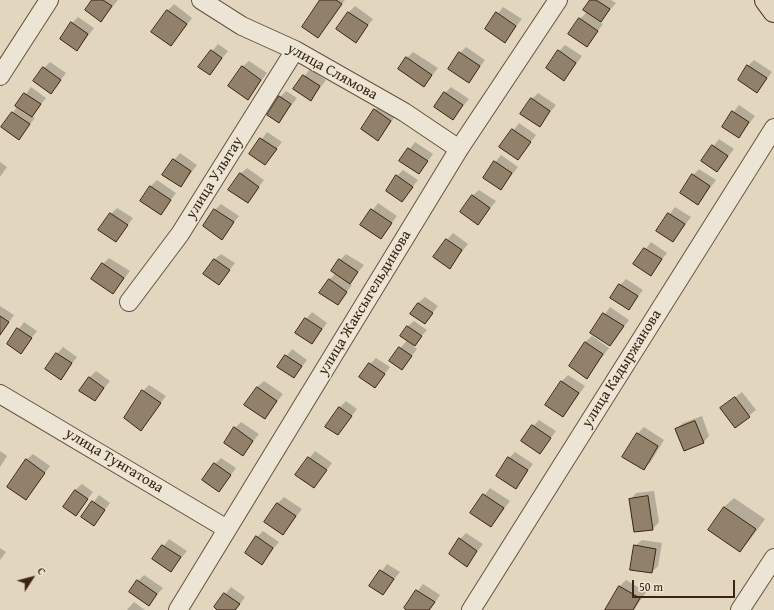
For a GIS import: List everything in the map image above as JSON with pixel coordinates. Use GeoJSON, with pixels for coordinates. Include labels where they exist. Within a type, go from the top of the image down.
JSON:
{"type":"FeatureCollection","features":[{"type":"Feature","properties":{"kind":"main road"},"geometry":{"type":"LineString","coordinates":[[766,0],[774,11]]}},
{"type":"Feature","properties":{"kind":"street"},"geometry":{"type":"LineString","coordinates":[[0,76],[49,0]]}},
{"type":"Feature","properties":{"kind":"street","name":"улица Слямова"},"geometry":{"type":"LineString","coordinates":[[201,0],[242,26],[295,50],[404,112],[459,149]]}},
{"type":"Feature","properties":{"kind":"street","name":"улица Жаксыгельдинова"},"geometry":{"type":"LineString","coordinates":[[178,610],[459,149],[558,0]]}},
{"type":"Feature","properties":{"kind":"street","name":"улица Улытау"},"geometry":{"type":"LineString","coordinates":[[129,302],[180,234],[295,50]]}},
{"type":"Feature","properties":{"kind":"street","name":"улица Кадыржанова"},"geometry":{"type":"LineString","coordinates":[[471,610],[774,128]]}},
{"type":"Feature","properties":{"kind":"street","name":"улица Тунгатова"},"geometry":{"type":"LineString","coordinates":[[0,394],[228,529]]}},
{"type":"Feature","properties":{"kind":"street"},"geometry":{"type":"LineString","coordinates":[[740,610],[774,558]]}},
{"type":"Feature","properties":{"kind":"building"},"geometry":{"type":"Polygon","coordinates":[[[92,0],[103,0],[112,6],[101,22],[85,10],[92,0]]]}},
{"type":"Feature","properties":{"kind":"building"},"geometry":{"type":"Polygon","coordinates":[[[320,0],[336,0],[342,4],[318,38],[302,27],[320,0]]]}},
{"type":"Feature","properties":{"kind":"building"},"geometry":{"type":"Polygon","coordinates":[[[590,0],[596,0],[610,9],[601,22],[583,10],[590,0]]]}},
{"type":"Feature","properties":{"kind":"building"},"geometry":{"type":"Polygon","coordinates":[[[167,10],[187,24],[171,46],[151,32],[167,10]]]}},
{"type":"Feature","properties":{"kind":"building"},"geometry":{"type":"Polygon","coordinates":[[[348,12],[368,25],[356,43],[336,29],[348,12]]]}},
{"type":"Feature","properties":{"kind":"building"},"geometry":{"type":"Polygon","coordinates":[[[496,12],[516,26],[505,43],[485,29],[496,12]]]}},
{"type":"Feature","properties":{"kind":"building"},"geometry":{"type":"Polygon","coordinates":[[[579,18],[598,31],[587,47],[568,34],[579,18]]]}},
{"type":"Feature","properties":{"kind":"building"},"geometry":{"type":"Polygon","coordinates":[[[71,22],[88,34],[77,51],[60,39],[71,22]]]}},
{"type":"Feature","properties":{"kind":"building"},"geometry":{"type":"Polygon","coordinates":[[[211,50],[222,58],[210,75],[198,67],[211,50]]]}},
{"type":"Feature","properties":{"kind":"building"},"geometry":{"type":"Polygon","coordinates":[[[558,50],[576,63],[564,81],[546,68],[558,50]]]}},
{"type":"Feature","properties":{"kind":"building"},"geometry":{"type":"Polygon","coordinates":[[[459,52],[480,66],[469,83],[448,69],[459,52]]]}},
{"type":"Feature","properties":{"kind":"building"},"geometry":{"type":"Polygon","coordinates":[[[406,57],[432,75],[424,87],[398,69],[406,57]]]}},
{"type":"Feature","properties":{"kind":"building"},"geometry":{"type":"Polygon","coordinates":[[[747,65],[767,78],[757,93],[738,80],[747,65]]]}},
{"type":"Feature","properties":{"kind":"building"},"geometry":{"type":"Polygon","coordinates":[[[242,66],[261,80],[248,100],[228,86],[242,66]]]}},
{"type":"Feature","properties":{"kind":"building"},"geometry":{"type":"Polygon","coordinates":[[[43,67],[61,80],[51,94],[33,81],[43,67]]]}},
{"type":"Feature","properties":{"kind":"building"},"geometry":{"type":"Polygon","coordinates":[[[303,75],[320,86],[311,101],[293,89],[303,75]]]}},
{"type":"Feature","properties":{"kind":"building"},"geometry":{"type":"Polygon","coordinates":[[[444,92],[463,105],[453,120],[434,107],[444,92]]]}},
{"type":"Feature","properties":{"kind":"building"},"geometry":{"type":"Polygon","coordinates":[[[24,93],[41,104],[32,117],[15,106],[24,93]]]}},
{"type":"Feature","properties":{"kind":"building"},"geometry":{"type":"Polygon","coordinates":[[[279,96],[291,104],[279,123],[267,115],[279,96]]]}},
{"type":"Feature","properties":{"kind":"building"},"geometry":{"type":"Polygon","coordinates":[[[531,98],[550,111],[540,127],[520,114],[531,98]]]}},
{"type":"Feature","properties":{"kind":"building"},"geometry":{"type":"Polygon","coordinates":[[[374,109],[391,121],[378,141],[361,129],[374,109]]]}},
{"type":"Feature","properties":{"kind":"building"},"geometry":{"type":"Polygon","coordinates":[[[732,111],[749,122],[739,138],[722,127],[732,111]]]}},
{"type":"Feature","properties":{"kind":"building"},"geometry":{"type":"Polygon","coordinates":[[[12,112],[30,124],[19,140],[1,127],[12,112]]]}},
{"type":"Feature","properties":{"kind":"building"},"geometry":{"type":"Polygon","coordinates":[[[512,129],[531,142],[518,160],[499,147],[512,129]]]}},
{"type":"Feature","properties":{"kind":"building"},"geometry":{"type":"Polygon","coordinates":[[[260,138],[277,149],[265,165],[249,154],[260,138]]]}},
{"type":"Feature","properties":{"kind":"building"},"geometry":{"type":"Polygon","coordinates":[[[712,145],[728,156],[717,172],[701,161],[712,145]]]}},
{"type":"Feature","properties":{"kind":"building"},"geometry":{"type":"Polygon","coordinates":[[[408,148],[428,161],[419,174],[399,161],[408,148]]]}},
{"type":"Feature","properties":{"kind":"building"},"geometry":{"type":"Polygon","coordinates":[[[173,159],[191,171],[181,187],[162,175],[173,159]]]}},
{"type":"Feature","properties":{"kind":"building"},"geometry":{"type":"Polygon","coordinates":[[[494,161],[512,173],[501,190],[483,178],[494,161]]]}},
{"type":"Feature","properties":{"kind":"building"},"geometry":{"type":"Polygon","coordinates":[[[240,173],[259,187],[248,203],[228,190],[240,173]]]}},
{"type":"Feature","properties":{"kind":"building"},"geometry":{"type":"Polygon","coordinates":[[[692,174],[710,186],[698,205],[680,193],[692,174]]]}},
{"type":"Feature","properties":{"kind":"building"},"geometry":{"type":"Polygon","coordinates":[[[396,175],[413,187],[402,202],[386,191],[396,175]]]}},
{"type":"Feature","properties":{"kind":"building"},"geometry":{"type":"Polygon","coordinates":[[[150,186],[171,200],[161,215],[140,201],[150,186]]]}},
{"type":"Feature","properties":{"kind":"building"},"geometry":{"type":"Polygon","coordinates":[[[472,195],[490,208],[478,225],[460,212],[472,195]]]}},
{"type":"Feature","properties":{"kind":"building"},"geometry":{"type":"Polygon","coordinates":[[[214,209],[234,222],[222,240],[203,226],[214,209]]]}},
{"type":"Feature","properties":{"kind":"building"},"geometry":{"type":"Polygon","coordinates":[[[371,209],[392,223],[381,239],[360,225],[371,209]]]}},
{"type":"Feature","properties":{"kind":"building"},"geometry":{"type":"Polygon","coordinates":[[[110,213],[128,225],[116,242],[98,230],[110,213]]]}},
{"type":"Feature","properties":{"kind":"building"},"geometry":{"type":"Polygon","coordinates":[[[668,213],[685,224],[673,242],[656,231],[668,213]]]}},
{"type":"Feature","properties":{"kind":"building"},"geometry":{"type":"Polygon","coordinates":[[[446,239],[462,250],[450,269],[433,257],[446,239]]]}},
{"type":"Feature","properties":{"kind":"building"},"geometry":{"type":"Polygon","coordinates":[[[644,248],[662,259],[651,276],[633,264],[644,248]]]}},
{"type":"Feature","properties":{"kind":"building"},"geometry":{"type":"Polygon","coordinates":[[[214,259],[230,270],[219,285],[203,274],[214,259]]]}},
{"type":"Feature","properties":{"kind":"building"},"geometry":{"type":"Polygon","coordinates":[[[339,259],[358,272],[350,284],[331,271],[339,259]]]}},
{"type":"Feature","properties":{"kind":"building"},"geometry":{"type":"Polygon","coordinates":[[[102,263],[124,278],[113,294],[91,279],[102,263]]]}},
{"type":"Feature","properties":{"kind":"building"},"geometry":{"type":"Polygon","coordinates":[[[329,279],[347,292],[338,305],[319,293],[329,279]]]}},
{"type":"Feature","properties":{"kind":"building"},"geometry":{"type":"Polygon","coordinates":[[[619,284],[638,296],[629,310],[610,298],[619,284]]]}},
{"type":"Feature","properties":{"kind":"building"},"geometry":{"type":"Polygon","coordinates":[[[418,303],[433,313],[425,324],[410,314],[418,303]]]}},
{"type":"Feature","properties":{"kind":"building"},"geometry":{"type":"Polygon","coordinates":[[[603,313],[624,326],[610,346],[590,333],[603,313]]]}},
{"type":"Feature","properties":{"kind":"building"},"geometry":{"type":"Polygon","coordinates":[[[0,316],[9,322],[0,335],[0,316]]]}},
{"type":"Feature","properties":{"kind":"building"},"geometry":{"type":"Polygon","coordinates":[[[305,318],[322,329],[312,344],[295,333],[305,318]]]}},
{"type":"Feature","properties":{"kind":"building"},"geometry":{"type":"Polygon","coordinates":[[[407,326],[422,336],[415,346],[400,336],[407,326]]]}},
{"type":"Feature","properties":{"kind":"building"},"geometry":{"type":"Polygon","coordinates":[[[17,328],[32,338],[21,354],[7,344],[17,328]]]}},
{"type":"Feature","properties":{"kind":"building"},"geometry":{"type":"Polygon","coordinates":[[[585,342],[603,354],[587,379],[569,366],[585,342]]]}},
{"type":"Feature","properties":{"kind":"building"},"geometry":{"type":"Polygon","coordinates":[[[399,347],[412,356],[402,370],[389,361],[399,347]]]}},
{"type":"Feature","properties":{"kind":"building"},"geometry":{"type":"Polygon","coordinates":[[[56,353],[72,363],[61,380],[45,369],[56,353]]]}},
{"type":"Feature","properties":{"kind":"building"},"geometry":{"type":"Polygon","coordinates":[[[285,355],[302,366],[294,378],[277,367],[285,355]]]}},
{"type":"Feature","properties":{"kind":"building"},"geometry":{"type":"Polygon","coordinates":[[[369,363],[385,374],[375,388],[359,377],[369,363]]]}},
{"type":"Feature","properties":{"kind":"building"},"geometry":{"type":"Polygon","coordinates":[[[89,377],[104,388],[95,401],[79,391],[89,377]]]}},
{"type":"Feature","properties":{"kind":"building"},"geometry":{"type":"Polygon","coordinates":[[[561,381],[579,393],[563,417],[545,405],[561,381]]]}},
{"type":"Feature","properties":{"kind":"building"},"geometry":{"type":"Polygon","coordinates":[[[257,387],[277,401],[265,419],[244,405],[257,387]]]}},
{"type":"Feature","properties":{"kind":"building"},"geometry":{"type":"Polygon","coordinates":[[[142,390],[161,403],[141,431],[124,418],[142,390]]]}},
{"type":"Feature","properties":{"kind":"building"},"geometry":{"type":"Polygon","coordinates":[[[735,397],[750,417],[735,428],[720,408],[735,397]]]}},
{"type":"Feature","properties":{"kind":"building"},"geometry":{"type":"Polygon","coordinates":[[[339,407],[352,416],[338,435],[325,427],[339,407]]]}},
{"type":"Feature","properties":{"kind":"building"},"geometry":{"type":"Polygon","coordinates":[[[695,421],[704,443],[684,451],[675,429],[695,421]]]}},
{"type":"Feature","properties":{"kind":"building"},"geometry":{"type":"Polygon","coordinates":[[[532,425],[551,438],[540,454],[521,441],[532,425]]]}},
{"type":"Feature","properties":{"kind":"building"},"geometry":{"type":"Polygon","coordinates":[[[234,427],[253,441],[243,456],[224,443],[234,427]]]}},
{"type":"Feature","properties":{"kind":"building"},"geometry":{"type":"Polygon","coordinates":[[[637,433],[658,446],[644,470],[622,457],[637,433]]]}},
{"type":"Feature","properties":{"kind":"building"},"geometry":{"type":"Polygon","coordinates":[[[308,457],[327,470],[314,488],[295,475],[308,457]]]}},
{"type":"Feature","properties":{"kind":"building"},"geometry":{"type":"Polygon","coordinates":[[[508,457],[528,470],[516,489],[496,476],[508,457]]]}},
{"type":"Feature","properties":{"kind":"building"},"geometry":{"type":"Polygon","coordinates":[[[26,459],[45,473],[26,500],[7,487],[26,459]]]}},
{"type":"Feature","properties":{"kind":"building"},"geometry":{"type":"Polygon","coordinates":[[[214,463],[231,475],[219,492],[202,480],[214,463]]]}},
{"type":"Feature","properties":{"kind":"building"},"geometry":{"type":"Polygon","coordinates":[[[75,490],[88,499],[76,516],[63,507],[75,490]]]}},
{"type":"Feature","properties":{"kind":"building"},"geometry":{"type":"Polygon","coordinates":[[[483,494],[504,508],[491,527],[470,513],[483,494]]]}},
{"type":"Feature","properties":{"kind":"building"},"geometry":{"type":"Polygon","coordinates":[[[648,496],[653,530],[634,532],[629,499],[648,496]]]}},
{"type":"Feature","properties":{"kind":"building"},"geometry":{"type":"Polygon","coordinates":[[[92,501],[105,510],[94,526],[81,517],[92,501]]]}},
{"type":"Feature","properties":{"kind":"building"},"geometry":{"type":"Polygon","coordinates":[[[277,503],[296,516],[283,535],[264,522],[277,503]]]}},
{"type":"Feature","properties":{"kind":"building"},"geometry":{"type":"Polygon","coordinates":[[[724,507],[756,529],[740,552],[708,530],[724,507]]]}},
{"type":"Feature","properties":{"kind":"building"},"geometry":{"type":"Polygon","coordinates":[[[256,536],[273,548],[262,565],[245,553],[256,536]]]}},
{"type":"Feature","properties":{"kind":"building"},"geometry":{"type":"Polygon","coordinates":[[[459,538],[477,551],[467,567],[449,554],[459,538]]]}},
{"type":"Feature","properties":{"kind":"building"},"geometry":{"type":"Polygon","coordinates":[[[162,545],[181,557],[171,572],[152,559],[162,545]]]}},
{"type":"Feature","properties":{"kind":"building"},"geometry":{"type":"Polygon","coordinates":[[[634,545],[656,549],[652,573],[630,570],[634,545]]]}},
{"type":"Feature","properties":{"kind":"building"},"geometry":{"type":"Polygon","coordinates":[[[380,570],[394,579],[383,595],[369,586],[380,570]]]}},
{"type":"Feature","properties":{"kind":"building"},"geometry":{"type":"Polygon","coordinates":[[[137,580],[157,594],[149,606],[129,592],[137,580]]]}},
{"type":"Feature","properties":{"kind":"building"},"geometry":{"type":"Polygon","coordinates":[[[619,586],[640,598],[633,610],[605,610],[619,586]]]}},
{"type":"Feature","properties":{"kind":"building"},"geometry":{"type":"Polygon","coordinates":[[[416,590],[435,602],[429,610],[406,610],[404,608],[416,590]]]}},
{"type":"Feature","properties":{"kind":"building"},"geometry":{"type":"Polygon","coordinates":[[[224,593],[240,604],[235,610],[217,610],[214,607],[224,593]]]}}]}
